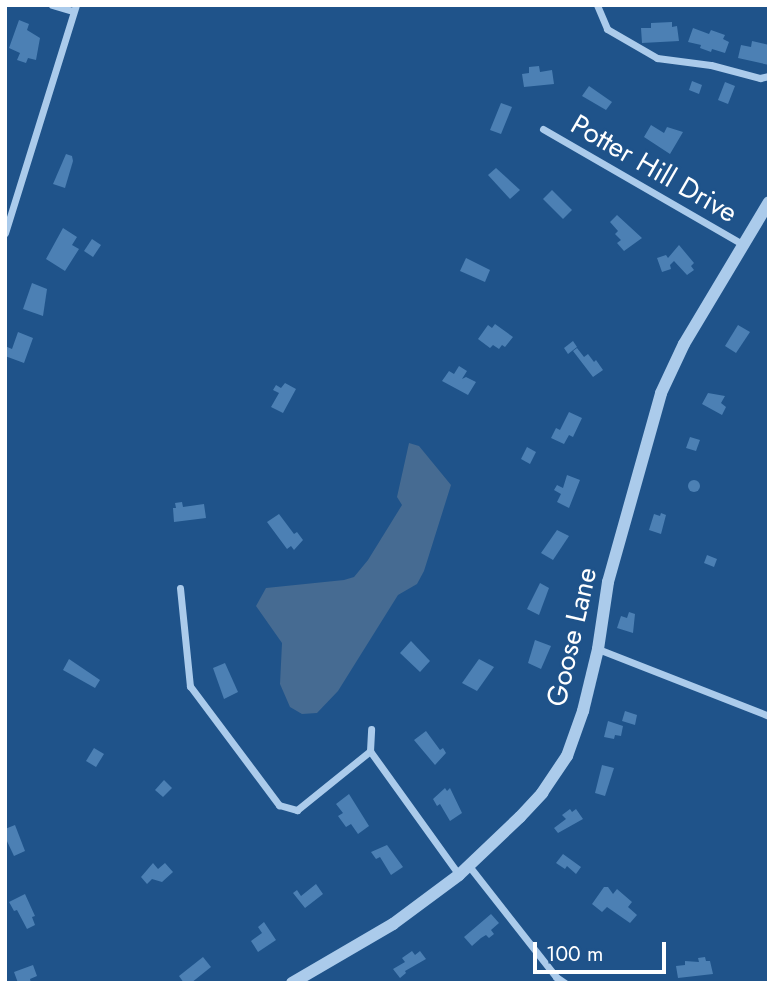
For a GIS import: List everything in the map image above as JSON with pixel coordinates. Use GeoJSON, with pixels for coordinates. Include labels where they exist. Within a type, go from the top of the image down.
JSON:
{"type":"FeatureCollection","features":[{"type":"Feature","properties":{"kind":"street"},"geometry":{"type":"LineString","coordinates":[[5,233],[75,8],[52,5]]}},
{"type":"Feature","properties":{"kind":"street"},"geometry":{"type":"LineString","coordinates":[[597,5],[607,29],[657,58],[711,65],[760,78],[769,76]]}},
{"type":"Feature","properties":{"kind":"street","name":"Potter Hill Drive"},"geometry":{"type":"LineString","coordinates":[[544,129],[744,245]]}},
{"type":"Feature","properties":{"kind":"street","name":"Goose Lane"},"geometry":{"type":"LineString","coordinates":[[292,983],[393,924],[459,875],[542,793],[566,756],[583,711],[598,649],[608,582],[661,393],[684,344],[769,202]]}},
{"type":"Feature","properties":{"kind":"street"},"geometry":{"type":"LineString","coordinates":[[180,588],[190,686],[279,805],[297,810],[370,751]]}},
{"type":"Feature","properties":{"kind":"street"},"geometry":{"type":"LineString","coordinates":[[598,649],[769,716]]}},
{"type":"Feature","properties":{"kind":"street"},"geometry":{"type":"LineString","coordinates":[[371,729],[370,751],[459,875]]}},
{"type":"Feature","properties":{"kind":"street"},"geometry":{"type":"LineString","coordinates":[[469,866],[556,977],[565,983]]}},
{"type":"Feature","properties":{"kind":"water"},"geometry":{"type":"Polygon","coordinates":[[[409,443],[419,446],[451,485],[424,571],[417,584],[398,595],[338,691],[317,713],[302,714],[290,707],[280,684],[282,643],[256,606],[266,588],[354,577],[368,560],[402,505],[397,497],[409,443]]]}},
{"type":"Feature","properties":{"kind":"building"},"geometry":{"type":"Polygon","coordinates":[[[19,20],[29,24],[27,30],[40,38],[36,60],[28,58],[26,63],[17,60],[20,53],[9,48],[19,20]]]}},
{"type":"Feature","properties":{"kind":"building"},"geometry":{"type":"Polygon","coordinates":[[[672,22],[672,27],[677,26],[679,41],[642,43],[641,28],[651,28],[651,23],[672,22]]]}},
{"type":"Feature","properties":{"kind":"building"},"geometry":{"type":"Polygon","coordinates":[[[693,28],[709,34],[711,30],[725,35],[723,39],[729,42],[725,53],[712,49],[711,52],[700,48],[701,45],[688,42],[693,28]]]}},
{"type":"Feature","properties":{"kind":"building"},"geometry":{"type":"Polygon","coordinates":[[[752,41],[769,45],[769,65],[738,58],[741,45],[751,47],[752,41]]]}},
{"type":"Feature","properties":{"kind":"building"},"geometry":{"type":"Polygon","coordinates":[[[539,66],[540,72],[552,70],[554,84],[524,87],[522,74],[529,73],[529,67],[539,66]]]}},
{"type":"Feature","properties":{"kind":"building"},"geometry":{"type":"Polygon","coordinates":[[[692,81],[702,85],[699,94],[689,90],[692,81]]]}},
{"type":"Feature","properties":{"kind":"building"},"geometry":{"type":"Polygon","coordinates":[[[725,82],[735,86],[728,104],[718,100],[725,82]]]}},
{"type":"Feature","properties":{"kind":"building"},"geometry":{"type":"Polygon","coordinates":[[[589,86],[612,102],[606,110],[582,96],[589,86]]]}},
{"type":"Feature","properties":{"kind":"building"},"geometry":{"type":"Polygon","coordinates":[[[501,103],[512,107],[501,134],[490,130],[501,103]]]}},
{"type":"Feature","properties":{"kind":"building"},"geometry":{"type":"Polygon","coordinates":[[[651,125],[664,133],[667,127],[683,132],[670,154],[644,137],[651,125]]]}},
{"type":"Feature","properties":{"kind":"building"},"geometry":{"type":"Polygon","coordinates":[[[66,154],[72,156],[73,161],[65,188],[53,184],[66,154]]]}},
{"type":"Feature","properties":{"kind":"building"},"geometry":{"type":"Polygon","coordinates":[[[496,168],[520,190],[510,199],[488,175],[496,168]]]}},
{"type":"Feature","properties":{"kind":"building"},"geometry":{"type":"Polygon","coordinates":[[[552,190],[572,210],[563,219],[543,199],[552,190]]]}},
{"type":"Feature","properties":{"kind":"building"},"geometry":{"type":"Polygon","coordinates":[[[617,215],[642,238],[624,251],[617,243],[621,240],[615,234],[618,231],[610,222],[617,215]]]}},
{"type":"Feature","properties":{"kind":"building"},"geometry":{"type":"Polygon","coordinates":[[[63,228],[77,237],[72,245],[79,249],[65,271],[46,259],[63,228]]]}},
{"type":"Feature","properties":{"kind":"building"},"geometry":{"type":"Polygon","coordinates":[[[92,239],[101,245],[93,257],[84,251],[92,239]]]}},
{"type":"Feature","properties":{"kind":"building"},"geometry":{"type":"Polygon","coordinates":[[[679,245],[694,263],[691,266],[694,270],[687,275],[674,261],[670,265],[671,269],[662,272],[657,258],[666,255],[668,258],[679,245]]]}},
{"type":"Feature","properties":{"kind":"building"},"geometry":{"type":"Polygon","coordinates":[[[466,258],[490,270],[485,282],[460,271],[466,258]]]}},
{"type":"Feature","properties":{"kind":"building"},"geometry":{"type":"Polygon","coordinates":[[[32,283],[47,289],[43,316],[23,309],[32,283]]]}},
{"type":"Feature","properties":{"kind":"building"},"geometry":{"type":"Polygon","coordinates":[[[495,324],[513,337],[505,347],[502,345],[499,349],[493,345],[490,348],[478,339],[488,325],[492,328],[495,324]]]}},
{"type":"Feature","properties":{"kind":"building"},"geometry":{"type":"Polygon","coordinates":[[[738,325],[750,332],[736,353],[725,346],[738,325]]]}},
{"type":"Feature","properties":{"kind":"building"},"geometry":{"type":"Polygon","coordinates":[[[18,332],[33,338],[24,363],[5,356],[5,346],[12,349],[18,332]]]}},
{"type":"Feature","properties":{"kind":"building"},"geometry":{"type":"Polygon","coordinates":[[[573,341],[577,347],[568,354],[564,348],[573,341]]]}},
{"type":"Feature","properties":{"kind":"building"},"geometry":{"type":"Polygon","coordinates":[[[577,348],[584,357],[588,354],[594,362],[596,360],[603,370],[593,377],[573,351],[577,348]]]}},
{"type":"Feature","properties":{"kind":"building"},"geometry":{"type":"Polygon","coordinates":[[[459,366],[467,371],[462,379],[466,377],[476,382],[468,395],[442,381],[449,371],[454,374],[459,366]]]}},
{"type":"Feature","properties":{"kind":"building"},"geometry":{"type":"Polygon","coordinates":[[[285,383],[296,389],[283,413],[271,407],[279,393],[273,390],[276,385],[281,388],[285,383]]]}},
{"type":"Feature","properties":{"kind":"building"},"geometry":{"type":"Polygon","coordinates":[[[708,393],[725,396],[721,403],[726,407],[722,415],[702,404],[708,393]]]}},
{"type":"Feature","properties":{"kind":"building"},"geometry":{"type":"Polygon","coordinates":[[[569,412],[582,418],[573,437],[569,435],[564,444],[551,438],[556,428],[560,430],[569,412]]]}},
{"type":"Feature","properties":{"kind":"building"},"geometry":{"type":"Polygon","coordinates":[[[690,437],[700,440],[696,451],[686,448],[690,437]]]}},
{"type":"Feature","properties":{"kind":"building"},"geometry":{"type":"Polygon","coordinates":[[[527,447],[536,452],[530,464],[521,459],[527,447]]]}},
{"type":"Feature","properties":{"kind":"building"},"geometry":{"type":"Polygon","coordinates":[[[567,475],[580,480],[569,508],[557,502],[561,494],[554,490],[557,485],[563,488],[567,475]]]}},
{"type":"Feature","properties":{"kind":"building"},"geometry":{"type":"Polygon","coordinates":[[[694,480],[700,486],[694,492],[688,486],[694,480]]]}},
{"type":"Feature","properties":{"kind":"building"},"geometry":{"type":"Polygon","coordinates":[[[182,502],[183,507],[204,504],[206,518],[174,522],[175,503],[182,502]]]}},
{"type":"Feature","properties":{"kind":"building"},"geometry":{"type":"Polygon","coordinates":[[[661,513],[666,515],[661,534],[649,530],[654,514],[660,516],[661,513]]]}},
{"type":"Feature","properties":{"kind":"building"},"geometry":{"type":"Polygon","coordinates":[[[279,514],[294,534],[297,532],[303,540],[294,550],[291,546],[287,549],[267,522],[279,514]]]}},
{"type":"Feature","properties":{"kind":"building"},"geometry":{"type":"Polygon","coordinates":[[[557,530],[569,536],[553,560],[541,553],[557,530]]]}},
{"type":"Feature","properties":{"kind":"building"},"geometry":{"type":"Polygon","coordinates":[[[707,555],[717,559],[714,567],[704,563],[707,555]]]}},
{"type":"Feature","properties":{"kind":"building"},"geometry":{"type":"Polygon","coordinates":[[[540,583],[549,588],[539,615],[527,609],[540,583]]]}},
{"type":"Feature","properties":{"kind":"building"},"geometry":{"type":"Polygon","coordinates":[[[629,612],[635,614],[633,633],[617,628],[621,616],[627,618],[629,612]]]}},
{"type":"Feature","properties":{"kind":"building"},"geometry":{"type":"Polygon","coordinates":[[[535,640],[551,646],[541,669],[528,663],[535,640]]]}},
{"type":"Feature","properties":{"kind":"building"},"geometry":{"type":"Polygon","coordinates":[[[411,641],[430,661],[420,672],[400,653],[411,641]]]}},
{"type":"Feature","properties":{"kind":"building"},"geometry":{"type":"Polygon","coordinates":[[[69,659],[100,680],[95,688],[63,670],[69,659]]]}},
{"type":"Feature","properties":{"kind":"building"},"geometry":{"type":"Polygon","coordinates":[[[479,659],[494,667],[477,691],[462,683],[479,659]]]}},
{"type":"Feature","properties":{"kind":"building"},"geometry":{"type":"Polygon","coordinates":[[[225,663],[238,692],[224,699],[213,668],[225,663]]]}},
{"type":"Feature","properties":{"kind":"building"},"geometry":{"type":"Polygon","coordinates":[[[625,711],[637,715],[635,725],[622,721],[625,711]]]}},
{"type":"Feature","properties":{"kind":"building"},"geometry":{"type":"Polygon","coordinates":[[[608,721],[623,726],[621,736],[615,735],[614,739],[604,737],[608,721]]]}},
{"type":"Feature","properties":{"kind":"building"},"geometry":{"type":"Polygon","coordinates":[[[426,731],[440,750],[443,748],[446,753],[435,765],[414,740],[426,731]]]}},
{"type":"Feature","properties":{"kind":"building"},"geometry":{"type":"Polygon","coordinates":[[[94,748],[104,754],[96,767],[86,761],[94,748]]]}},
{"type":"Feature","properties":{"kind":"building"},"geometry":{"type":"Polygon","coordinates":[[[602,765],[614,768],[605,796],[595,793],[602,765]]]}},
{"type":"Feature","properties":{"kind":"building"},"geometry":{"type":"Polygon","coordinates":[[[164,780],[172,788],[163,797],[155,790],[164,780]]]}},
{"type":"Feature","properties":{"kind":"building"},"geometry":{"type":"Polygon","coordinates":[[[445,788],[447,791],[450,788],[462,813],[450,821],[440,804],[437,806],[433,799],[445,788]]]}},
{"type":"Feature","properties":{"kind":"building"},"geometry":{"type":"Polygon","coordinates":[[[349,794],[369,826],[358,834],[351,824],[346,827],[338,816],[343,813],[336,804],[349,794]]]}},
{"type":"Feature","properties":{"kind":"building"},"geometry":{"type":"Polygon","coordinates":[[[570,809],[572,812],[576,809],[583,819],[558,833],[554,828],[566,819],[562,815],[570,809]]]}},
{"type":"Feature","properties":{"kind":"building"},"geometry":{"type":"Polygon","coordinates":[[[15,825],[25,851],[14,856],[5,837],[5,829],[15,825]]]}},
{"type":"Feature","properties":{"kind":"building"},"geometry":{"type":"Polygon","coordinates":[[[387,845],[403,867],[391,875],[380,857],[376,859],[371,852],[387,845]]]}},
{"type":"Feature","properties":{"kind":"building"},"geometry":{"type":"Polygon","coordinates":[[[563,854],[581,867],[576,874],[567,866],[565,869],[556,863],[563,854]]]}},
{"type":"Feature","properties":{"kind":"building"},"geometry":{"type":"Polygon","coordinates":[[[153,863],[158,869],[165,863],[173,872],[162,882],[152,879],[147,884],[141,877],[153,863]]]}},
{"type":"Feature","properties":{"kind":"building"},"geometry":{"type":"Polygon","coordinates":[[[316,884],[323,894],[305,908],[293,893],[297,890],[301,896],[316,884]]]}},
{"type":"Feature","properties":{"kind":"building"},"geometry":{"type":"Polygon","coordinates":[[[604,887],[608,887],[613,894],[617,889],[632,902],[628,907],[637,915],[630,923],[607,907],[602,912],[592,904],[604,887]]]}},
{"type":"Feature","properties":{"kind":"building"},"geometry":{"type":"Polygon","coordinates":[[[25,894],[35,916],[32,917],[35,925],[27,929],[17,910],[14,911],[9,902],[25,894]]]}},
{"type":"Feature","properties":{"kind":"building"},"geometry":{"type":"Polygon","coordinates":[[[491,914],[499,923],[491,930],[494,934],[489,938],[486,935],[472,946],[464,937],[491,914]]]}},
{"type":"Feature","properties":{"kind":"building"},"geometry":{"type":"Polygon","coordinates":[[[264,922],[276,940],[258,952],[251,941],[262,933],[258,927],[264,922]]]}},
{"type":"Feature","properties":{"kind":"building"},"geometry":{"type":"Polygon","coordinates":[[[412,951],[415,955],[420,951],[426,959],[405,971],[400,978],[393,969],[405,962],[402,958],[412,951]]]}},
{"type":"Feature","properties":{"kind":"building"},"geometry":{"type":"Polygon","coordinates":[[[203,957],[211,967],[191,983],[184,983],[179,976],[203,957]]]}},
{"type":"Feature","properties":{"kind":"building"},"geometry":{"type":"Polygon","coordinates":[[[705,957],[706,961],[710,961],[713,974],[678,978],[676,966],[685,965],[685,961],[699,962],[698,958],[705,957]]]}},
{"type":"Feature","properties":{"kind":"building"},"geometry":{"type":"Polygon","coordinates":[[[33,965],[37,976],[30,979],[31,983],[18,983],[14,972],[33,965]]]}}]}
